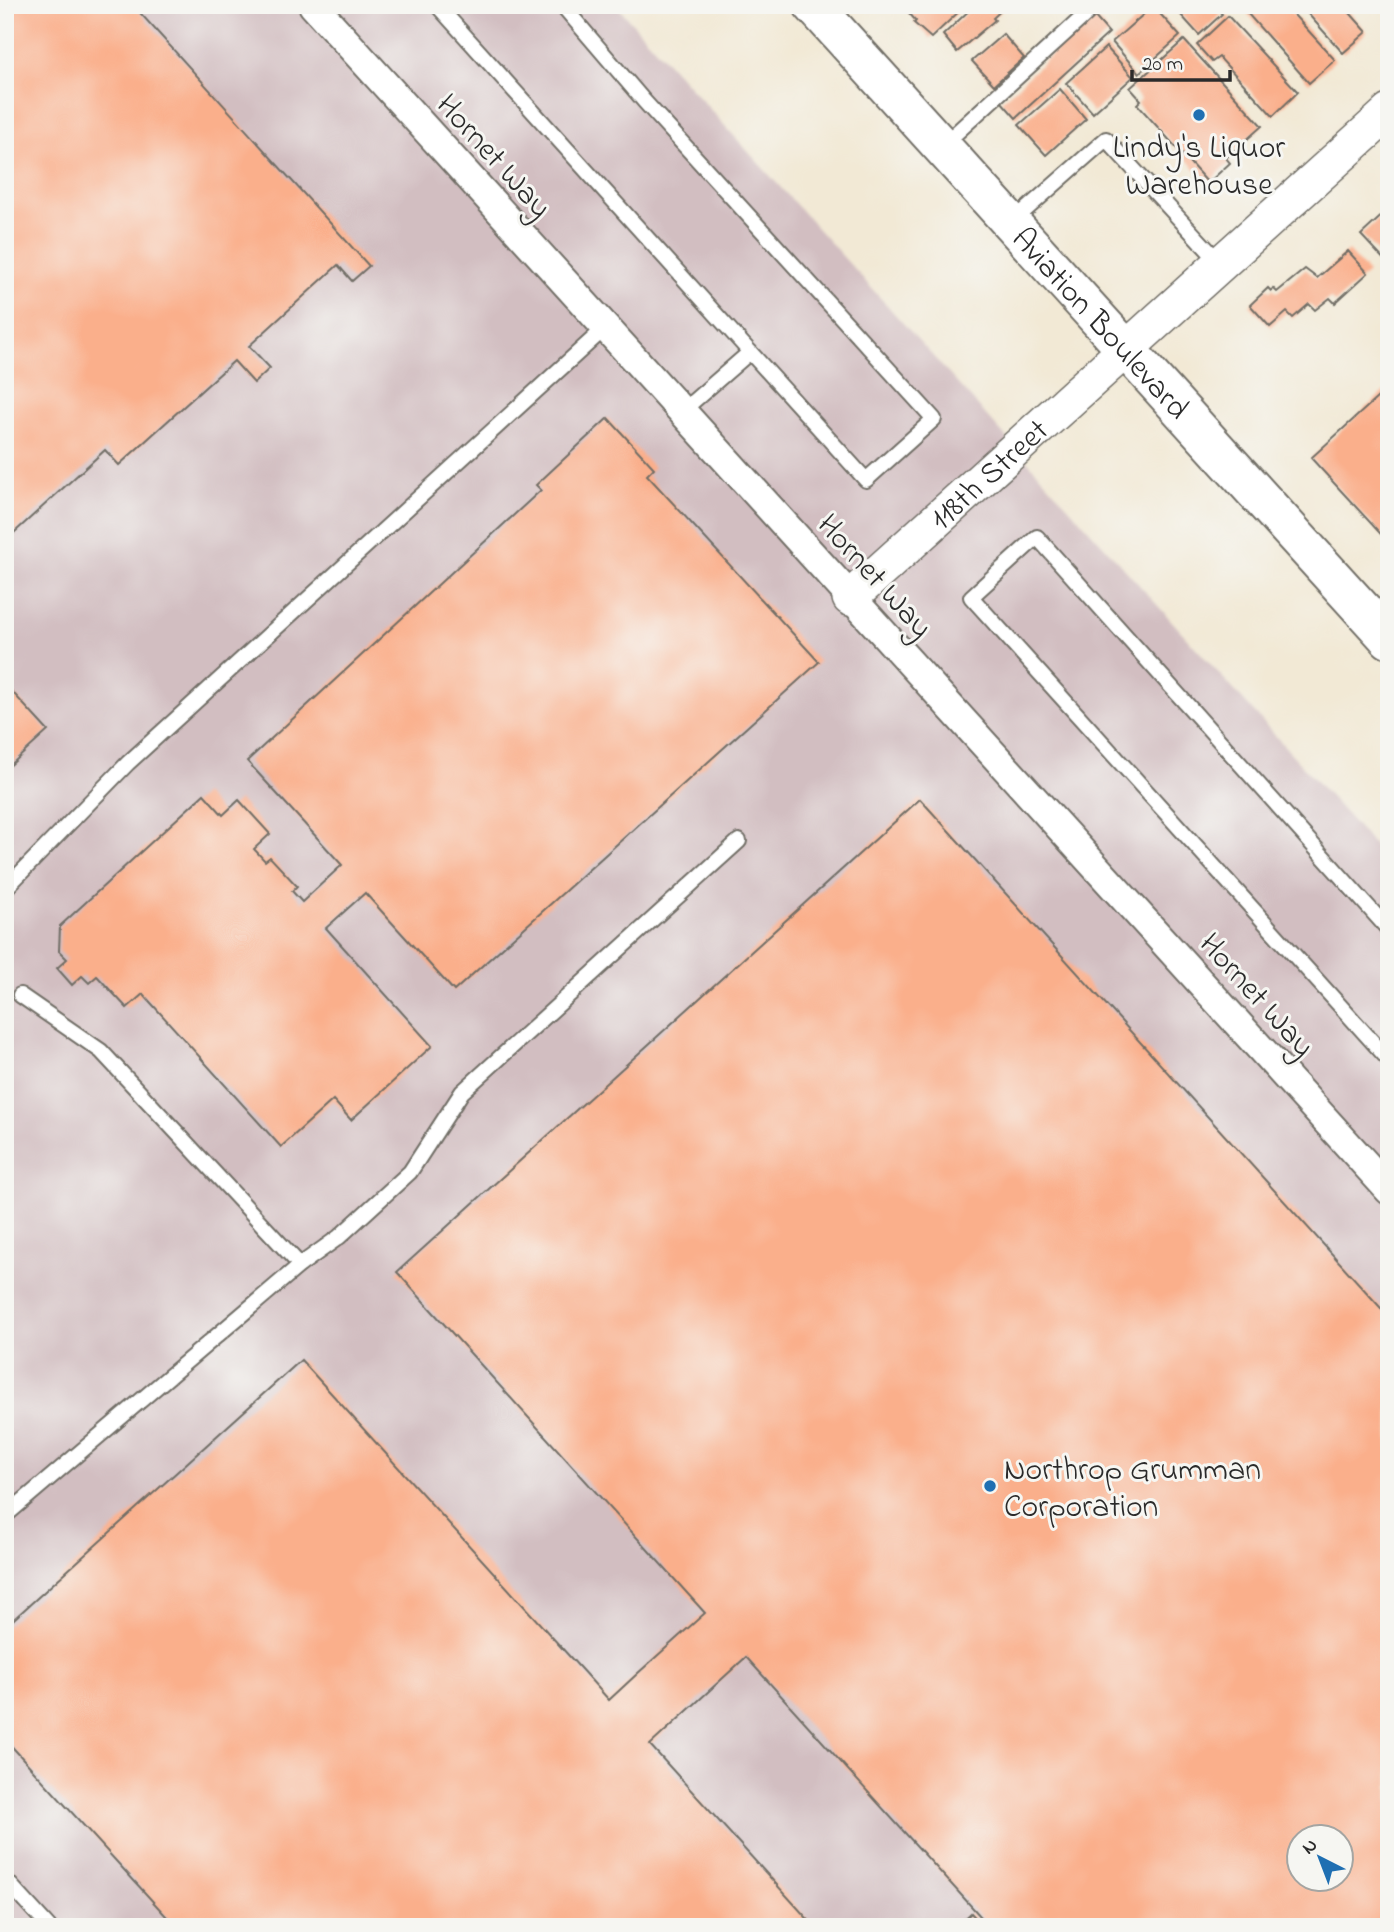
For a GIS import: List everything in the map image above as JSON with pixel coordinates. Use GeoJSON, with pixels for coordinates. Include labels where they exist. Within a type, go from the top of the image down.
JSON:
{"type":"FeatureCollection","features":[{"type":"Feature","properties":{"kind":"main road","name":"Aviation Boulevard"},"geometry":{"type":"LineString","coordinates":[[813,5],[1389,639]]}},
{"type":"Feature","properties":{"kind":"street","name":"Hornet Way"},"geometry":{"type":"LineString","coordinates":[[313,5],[1389,1190]]}},
{"type":"Feature","properties":{"kind":"street","name":"118th Street"},"geometry":{"type":"LineString","coordinates":[[850,598],[1389,112]]}},
{"type":"Feature","properties":{"kind":"lane"},"geometry":{"type":"LineString","coordinates":[[437,5],[866,480],[934,419],[644,100],[562,5]]}},
{"type":"Feature","properties":{"kind":"lane"},"geometry":{"type":"LineString","coordinates":[[942,146],[1096,5]]}},
{"type":"Feature","properties":{"kind":"lane"},"geometry":{"type":"LineString","coordinates":[[1011,223],[1106,139],[1220,263]]}},
{"type":"Feature","properties":{"kind":"lane"},"geometry":{"type":"LineString","coordinates":[[5,889],[128,763],[605,328]]}},
{"type":"Feature","properties":{"kind":"lane"},"geometry":{"type":"LineString","coordinates":[[681,412],[750,352]]}},
{"type":"Feature","properties":{"kind":"lane"},"geometry":{"type":"LineString","coordinates":[[1389,930],[1037,537],[971,597],[1389,1060]]}},
{"type":"Feature","properties":{"kind":"lane"},"geometry":{"type":"LineString","coordinates":[[5,1516],[300,1265],[339,1237],[410,1172],[462,1092],[739,841]]}},
{"type":"Feature","properties":{"kind":"lane"},"geometry":{"type":"LineString","coordinates":[[20,995],[101,1051],[300,1265]]}},
{"type":"Feature","properties":{"kind":"lane"},"geometry":{"type":"LineString","coordinates":[[5,1879],[49,1927]]}},
{"type":"Feature","properties":{"kind":"shaded area"},"geometry":{"type":"Polygon","coordinates":[[[5,5],[616,5],[1389,862],[1389,1927],[5,1927],[5,5]]]}},
{"type":"Feature","properties":{"kind":"building"},"geometry":{"type":"Polygon","coordinates":[[[5,5],[133,5],[369,266],[352,281],[338,265],[249,346],[270,368],[254,383],[234,361],[119,465],[105,450],[5,541],[5,5]]]}},
{"type":"Feature","properties":{"kind":"building"},"geometry":{"type":"Polygon","coordinates":[[[902,5],[966,5],[931,38],[914,23],[916,21],[902,5]]]}},
{"type":"Feature","properties":{"kind":"building"},"geometry":{"type":"Polygon","coordinates":[[[975,5],[1007,5],[993,18],[995,20],[957,52],[943,35],[975,5]]]}},
{"type":"Feature","properties":{"kind":"building"},"geometry":{"type":"Polygon","coordinates":[[[1172,5],[1214,5],[1222,14],[1199,35],[1172,5]]]}},
{"type":"Feature","properties":{"kind":"building"},"geometry":{"type":"Polygon","coordinates":[[[1240,5],[1285,5],[1335,60],[1309,83],[1240,5]]]}},
{"type":"Feature","properties":{"kind":"building"},"geometry":{"type":"Polygon","coordinates":[[[1300,5],[1343,5],[1367,32],[1343,53],[1300,5]]]}},
{"type":"Feature","properties":{"kind":"building"},"geometry":{"type":"Polygon","coordinates":[[[1153,6],[1180,36],[1139,73],[1112,42],[1153,6]]]}},
{"type":"Feature","properties":{"kind":"building"},"geometry":{"type":"Polygon","coordinates":[[[1094,16],[1109,33],[1016,118],[1001,101],[1094,16]]]}},
{"type":"Feature","properties":{"kind":"building"},"geometry":{"type":"Polygon","coordinates":[[[1228,16],[1298,92],[1273,116],[1219,57],[1212,62],[1197,45],[1228,16]]]}},
{"type":"Feature","properties":{"kind":"building"},"geometry":{"type":"Polygon","coordinates":[[[1003,34],[1024,58],[994,85],[972,61],[1003,34]]]}},
{"type":"Feature","properties":{"kind":"building","name":"Lindy's Liquor Warehouse"},"geometry":{"type":"Polygon","coordinates":[[[1184,40],[1262,126],[1226,158],[1230,163],[1208,183],[1137,104],[1141,100],[1130,88],[1184,40]]]}},
{"type":"Feature","properties":{"kind":"building"},"geometry":{"type":"Polygon","coordinates":[[[1106,47],[1133,77],[1093,113],[1066,83],[1106,47]]]}},
{"type":"Feature","properties":{"kind":"building"},"geometry":{"type":"Polygon","coordinates":[[[1060,89],[1086,119],[1046,155],[1019,125],[1060,89]]]}},
{"type":"Feature","properties":{"kind":"building"},"geometry":{"type":"Polygon","coordinates":[[[1389,209],[1389,265],[1361,235],[1389,209]]]}},
{"type":"Feature","properties":{"kind":"building"},"geometry":{"type":"Polygon","coordinates":[[[1348,251],[1368,273],[1335,303],[1330,298],[1315,310],[1309,304],[1293,318],[1287,312],[1270,327],[1250,305],[1268,288],[1277,292],[1305,269],[1317,278],[1348,251]]]}},
{"type":"Feature","properties":{"kind":"building"},"geometry":{"type":"Polygon","coordinates":[[[1389,387],[1389,543],[1311,458],[1389,387]]]}},
{"type":"Feature","properties":{"kind":"building"},"geometry":{"type":"Polygon","coordinates":[[[608,418],[654,468],[647,475],[819,662],[454,991],[365,893],[326,928],[432,1046],[351,1120],[333,1100],[281,1147],[143,994],[127,1008],[97,976],[89,983],[82,976],[72,985],[57,968],[67,959],[59,951],[60,926],[204,794],[223,815],[239,800],[270,834],[254,849],[265,861],[270,857],[297,886],[292,891],[302,902],[342,865],[247,761],[541,490],[536,485],[608,418]]]}},
{"type":"Feature","properties":{"kind":"building"},"geometry":{"type":"Polygon","coordinates":[[[5,684],[48,731],[5,770],[5,684]]]}},
{"type":"Feature","properties":{"kind":"building","name":"Northrop Grumman Corporation"},"geometry":{"type":"Polygon","coordinates":[[[920,799],[1389,1317],[1389,1927],[990,1927],[746,1657],[650,1745],[815,1927],[176,1927],[5,1739],[5,1627],[301,1360],[609,1700],[705,1613],[397,1272],[920,799]]]}},
{"type":"Feature","properties":{"kind":"building"},"geometry":{"type":"Polygon","coordinates":[[[971,1913],[984,1927],[956,1927],[971,1913]]]}},
{"type":"Feature","properties":{"kind":"place","name":"Lindy's Liquor Warehouse"},"geometry":{"type":"Point","coordinates":[1199,115]}},
{"type":"Feature","properties":{"kind":"place","name":"Northrop Grumman Corporation"},"geometry":{"type":"Point","coordinates":[990,1486]}}]}
